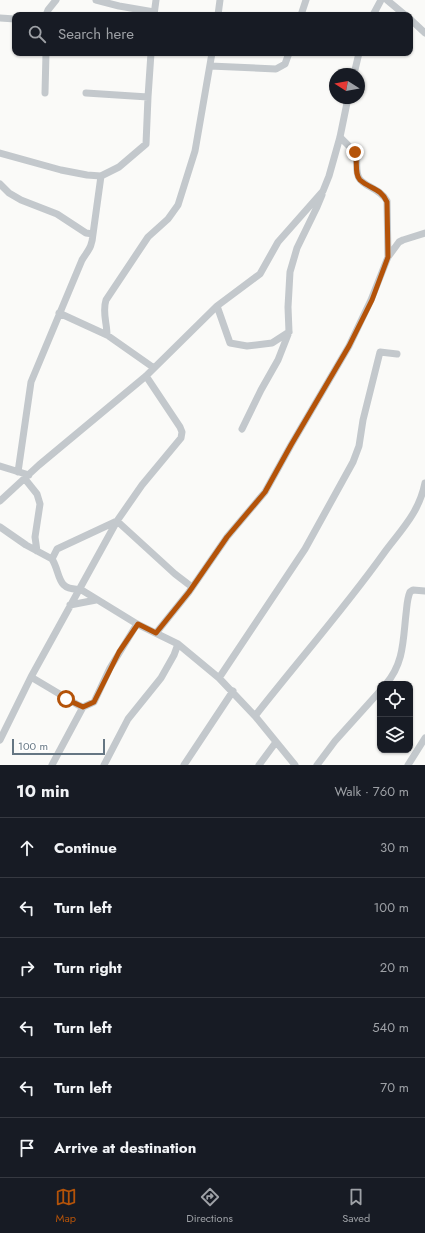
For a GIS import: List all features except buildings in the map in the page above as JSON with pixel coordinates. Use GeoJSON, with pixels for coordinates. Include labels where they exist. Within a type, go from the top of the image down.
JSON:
{"type":"FeatureCollection","features":[{"type":"Feature","properties":{"kind":"street"},"geometry":{"type":"LineString","coordinates":[[47,12],[56,0]]}},
{"type":"Feature","properties":{"kind":"street"},"geometry":{"type":"LineString","coordinates":[[96,0],[149,12]]}},
{"type":"Feature","properties":{"kind":"street"},"geometry":{"type":"LineString","coordinates":[[154,12],[156,0]]}},
{"type":"Feature","properties":{"kind":"street"},"geometry":{"type":"LineString","coordinates":[[218,12],[220,0]]}},
{"type":"Feature","properties":{"kind":"street"},"geometry":{"type":"LineString","coordinates":[[302,12],[306,0]]}},
{"type":"Feature","properties":{"kind":"street"},"geometry":{"type":"LineString","coordinates":[[375,12],[381,0]]}},
{"type":"Feature","properties":{"kind":"street"},"geometry":{"type":"LineString","coordinates":[[387,0],[401,12]]}},
{"type":"Feature","properties":{"kind":"street"},"geometry":{"type":"LineString","coordinates":[[0,18],[12,19]]}},
{"type":"Feature","properties":{"kind":"street"},"geometry":{"type":"LineString","coordinates":[[413,22],[425,33]]}},
{"type":"Feature","properties":{"kind":"street"},"geometry":{"type":"LineString","coordinates":[[45,93],[46,56]]}},
{"type":"Feature","properties":{"kind":"street"},"geometry":{"type":"LineString","coordinates":[[0,153],[61,170],[87,175],[101,176],[120,167],[146,144],[151,56]]}},
{"type":"Feature","properties":{"kind":"street"},"geometry":{"type":"LineString","coordinates":[[106,335],[107,326],[103,308],[106,300],[148,237],[168,218],[178,205],[195,151],[212,56]]}},
{"type":"Feature","properties":{"kind":"street"},"geometry":{"type":"LineString","coordinates":[[210,66],[276,69],[285,64],[288,56]]}},
{"type":"Feature","properties":{"kind":"street"},"geometry":{"type":"LineString","coordinates":[[355,68],[358,56]]}},
{"type":"Feature","properties":{"kind":"street"},"geometry":{"type":"LineString","coordinates":[[86,93],[148,98]]}},
{"type":"Feature","properties":{"kind":"street"},"geometry":{"type":"LineString","coordinates":[[242,429],[278,360],[289,332],[288,307],[290,272],[297,248],[317,207],[329,176],[340,137],[347,104]]}},
{"type":"Feature","properties":{"kind":"street"},"geometry":{"type":"LineString","coordinates":[[340,137],[355,152],[357,157],[358,175],[360,179],[383,194],[387,202],[388,257]]}},
{"type":"Feature","properties":{"kind":"street"},"geometry":{"type":"LineString","coordinates":[[18,472],[31,382],[82,260],[91,248],[101,176]]}},
{"type":"Feature","properties":{"kind":"street"},"geometry":{"type":"LineString","coordinates":[[0,184],[9,193],[21,200],[57,214],[86,233],[93,234]]}},
{"type":"Feature","properties":{"kind":"street"},"geometry":{"type":"LineString","coordinates":[[0,501],[146,376],[217,306],[260,274],[278,242],[323,191]]}},
{"type":"Feature","properties":{"kind":"street"},"geometry":{"type":"LineString","coordinates":[[156,633],[192,587],[227,537],[265,492],[349,346],[372,300],[388,257],[399,242],[425,233]]}},
{"type":"Feature","properties":{"kind":"street"},"geometry":{"type":"LineString","coordinates":[[217,306],[230,343],[247,346],[272,343],[289,332]]}},
{"type":"Feature","properties":{"kind":"street"},"geometry":{"type":"LineString","coordinates":[[60,313],[106,335],[154,368]]}},
{"type":"Feature","properties":{"kind":"street"},"geometry":{"type":"LineString","coordinates":[[219,678],[305,549],[353,462],[359,446],[363,420],[380,352],[397,354]]}},
{"type":"Feature","properties":{"kind":"street"},"geometry":{"type":"LineString","coordinates":[[0,740],[31,676],[117,521],[142,485],[181,438],[182,432],[180,427],[146,376]]}},
{"type":"Feature","properties":{"kind":"street"},"geometry":{"type":"LineString","coordinates":[[0,466],[18,472],[27,477],[39,500],[40,504],[35,537],[37,551]]}},
{"type":"Feature","properties":{"kind":"street"},"geometry":{"type":"LineString","coordinates":[[255,716],[330,624],[403,530],[414,514],[423,495],[425,484]]}},
{"type":"Feature","properties":{"kind":"street"},"geometry":{"type":"LineString","coordinates":[[117,521],[175,574],[192,587]]}},
{"type":"Feature","properties":{"kind":"street"},"geometry":{"type":"LineString","coordinates":[[52,559],[57,549],[117,521]]}},
{"type":"Feature","properties":{"kind":"street"},"geometry":{"type":"LineString","coordinates":[[0,527],[20,541],[52,559],[60,582],[63,585],[70,589],[80,589],[138,624],[178,644],[233,691],[295,765]]}},
{"type":"Feature","properties":{"kind":"street"},"geometry":{"type":"LineString","coordinates":[[388,681],[398,667],[401,656],[409,596],[413,590],[425,591]]}},
{"type":"Feature","properties":{"kind":"street"},"geometry":{"type":"LineString","coordinates":[[70,605],[96,600]]}},
{"type":"Feature","properties":{"kind":"street"},"geometry":{"type":"LineString","coordinates":[[52,765],[83,707],[94,702],[119,652],[138,624]]}},
{"type":"Feature","properties":{"kind":"street"},"geometry":{"type":"LineString","coordinates":[[104,765],[128,719],[161,678],[174,655],[178,644]]}},
{"type":"Feature","properties":{"kind":"street"},"geometry":{"type":"LineString","coordinates":[[31,676],[66,699],[83,707]]}},
{"type":"Feature","properties":{"kind":"street"},"geometry":{"type":"LineString","coordinates":[[184,765],[233,691]]}},
{"type":"Feature","properties":{"kind":"street"},"geometry":{"type":"LineString","coordinates":[[317,765],[335,741],[377,694]]}},
{"type":"Feature","properties":{"kind":"street"},"geometry":{"type":"LineString","coordinates":[[408,765],[425,738]]}},
{"type":"Feature","properties":{"kind":"street"},"geometry":{"type":"LineString","coordinates":[[259,765],[276,742]]}},
{"type":"Feature","properties":{"kind":"route"},"geometry":{"type":"LineString","coordinates":[[66,699],[83,707],[94,702],[119,652],[138,624],[156,633],[189,592],[227,537],[265,492],[349,346],[372,300],[388,257],[387,202],[383,194],[360,179],[358,175],[357,157],[355,152]]}}]}
